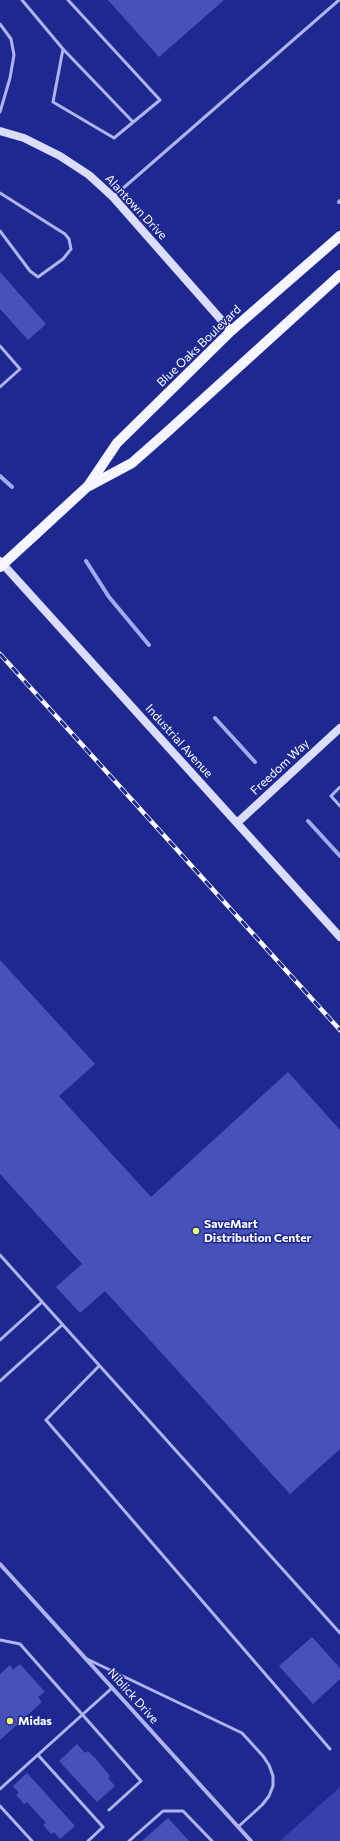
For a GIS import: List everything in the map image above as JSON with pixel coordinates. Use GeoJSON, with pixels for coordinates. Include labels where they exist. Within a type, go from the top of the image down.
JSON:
{"type":"FeatureCollection","features":[{"type":"Feature","properties":{"kind":"main road","name":"Blue Oaks Boulevard"},"geometry":{"type":"LineString","coordinates":[[0,567],[88,486],[117,443],[231,331],[340,236]]}},
{"type":"Feature","properties":{"kind":"main road","name":"Blue Oaks Boulevard"},"geometry":{"type":"LineString","coordinates":[[88,486],[138,458],[340,275]]}},
{"type":"Feature","properties":{"kind":"street","name":"Alantown Drive"},"geometry":{"type":"LineString","coordinates":[[0,131],[24,138],[60,156],[89,176],[113,197],[231,331]]}},
{"type":"Feature","properties":{"kind":"street","name":"Industrial Avenue"},"geometry":{"type":"LineString","coordinates":[[0,561],[340,938]]}},
{"type":"Feature","properties":{"kind":"street","name":"Freedom Way"},"geometry":{"type":"LineString","coordinates":[[237,823],[340,728]]}},
{"type":"Feature","properties":{"kind":"street","name":"Niblick Drive"},"geometry":{"type":"LineString","coordinates":[[0,1564],[250,1841]]}},
{"type":"Feature","properties":{"kind":"lane"},"geometry":{"type":"LineString","coordinates":[[22,0],[63,49],[133,122]]}},
{"type":"Feature","properties":{"kind":"lane"},"geometry":{"type":"LineString","coordinates":[[63,49],[53,102],[114,138],[160,100],[68,0]]}},
{"type":"Feature","properties":{"kind":"lane"},"geometry":{"type":"LineString","coordinates":[[113,197],[339,0]]}},
{"type":"Feature","properties":{"kind":"lane"},"geometry":{"type":"LineString","coordinates":[[0,24],[11,39],[14,55],[10,78],[0,112]]}},
{"type":"Feature","properties":{"kind":"lane"},"geometry":{"type":"LineString","coordinates":[[0,193],[64,234],[70,239],[70,249],[63,259],[38,277],[30,271],[0,231]]}},
{"type":"Feature","properties":{"kind":"lane"},"geometry":{"type":"LineString","coordinates":[[0,346],[20,369],[0,387]]}},
{"type":"Feature","properties":{"kind":"lane"},"geometry":{"type":"LineString","coordinates":[[340,787],[331,796],[340,806]]}},
{"type":"Feature","properties":{"kind":"lane"},"geometry":{"type":"LineString","coordinates":[[0,1255],[340,1633]]}},
{"type":"Feature","properties":{"kind":"lane"},"geometry":{"type":"LineString","coordinates":[[0,1340],[42,1302]]}},
{"type":"Feature","properties":{"kind":"lane"},"geometry":{"type":"LineString","coordinates":[[0,1381],[62,1324]]}},
{"type":"Feature","properties":{"kind":"lane"},"geometry":{"type":"LineString","coordinates":[[100,1366],[46,1420],[330,1749]]}},
{"type":"Feature","properties":{"kind":"lane"},"geometry":{"type":"LineString","coordinates":[[0,1640],[20,1644],[140,1781],[109,1810]]}},
{"type":"Feature","properties":{"kind":"lane"},"geometry":{"type":"LineString","coordinates":[[86,1658],[242,1733],[263,1756],[269,1765],[273,1776],[273,1786],[269,1796],[262,1805],[238,1827]]}},
{"type":"Feature","properties":{"kind":"lane"},"geometry":{"type":"LineString","coordinates":[[0,1789],[112,1688]]}},
{"type":"Feature","properties":{"kind":"lane"},"geometry":{"type":"LineString","coordinates":[[38,1755],[103,1827],[88,1841]]}},
{"type":"Feature","properties":{"kind":"lane"},"geometry":{"type":"LineString","coordinates":[[0,1806],[32,1841]]}},
{"type":"Feature","properties":{"kind":"lane"},"geometry":{"type":"LineString","coordinates":[[130,1841],[162,1811],[183,1811],[212,1841]]}},
{"type":"Feature","properties":{"kind":"shaded area"},"geometry":{"type":"Polygon","coordinates":[[[340,1787],[340,1841],[280,1841],[340,1787]]]}},
{"type":"Feature","properties":{"kind":"building"},"geometry":{"type":"Polygon","coordinates":[[[108,0],[224,0],[159,57],[108,0]]]}},
{"type":"Feature","properties":{"kind":"building"},"geometry":{"type":"Polygon","coordinates":[[[0,272],[46,324],[28,340],[0,309],[0,272]]]}},
{"type":"Feature","properties":{"kind":"building","name":"SaveMart Distribution Center"},"geometry":{"type":"Polygon","coordinates":[[[0,960],[95,1064],[59,1096],[151,1197],[288,1072],[340,1130],[340,1449],[290,1494],[105,1291],[80,1313],[56,1287],[82,1264],[0,1174],[0,960]]]}},
{"type":"Feature","properties":{"kind":"building"},"geometry":{"type":"Polygon","coordinates":[[[312,1637],[340,1668],[340,1679],[313,1704],[279,1666],[312,1637]]]}},
{"type":"Feature","properties":{"kind":"building","name":"Midas"},"geometry":{"type":"Polygon","coordinates":[[[20,1664],[45,1692],[38,1697],[42,1702],[0,1740],[0,1674],[10,1665],[13,1670],[20,1664]]]}},
{"type":"Feature","properties":{"kind":"building"},"geometry":{"type":"Polygon","coordinates":[[[77,1744],[85,1753],[88,1751],[96,1759],[110,1776],[108,1778],[115,1786],[97,1802],[59,1761],[77,1744]]]}},
{"type":"Feature","properties":{"kind":"building"},"geometry":{"type":"Polygon","coordinates":[[[27,1773],[75,1826],[60,1839],[54,1832],[51,1834],[43,1825],[46,1823],[27,1802],[24,1804],[16,1795],[19,1793],[13,1786],[27,1773]]]}},
{"type":"Feature","properties":{"kind":"building"},"geometry":{"type":"Polygon","coordinates":[[[168,1818],[189,1841],[142,1841],[168,1818]]]}},
{"type":"Feature","properties":{"kind":"waterway"},"geometry":{"type":"LineString","coordinates":[[0,476],[12,487]]}},
{"type":"Feature","properties":{"kind":"waterway"},"geometry":{"type":"LineString","coordinates":[[86,561],[109,597],[149,645]]}},
{"type":"Feature","properties":{"kind":"waterway"},"geometry":{"type":"LineString","coordinates":[[215,718],[255,762]]}},
{"type":"Feature","properties":{"kind":"waterway"},"geometry":{"type":"LineString","coordinates":[[308,821],[340,856]]}},
{"type":"Feature","properties":{"kind":"railway"},"geometry":{"type":"LineString","coordinates":[[0,654],[340,1030]]}},
{"type":"Feature","properties":{"kind":"place","name":"SaveMart Distribution Center"},"geometry":{"type":"Point","coordinates":[196,1231]}},
{"type":"Feature","properties":{"kind":"place","name":"Midas"},"geometry":{"type":"Point","coordinates":[10,1721]}}]}
